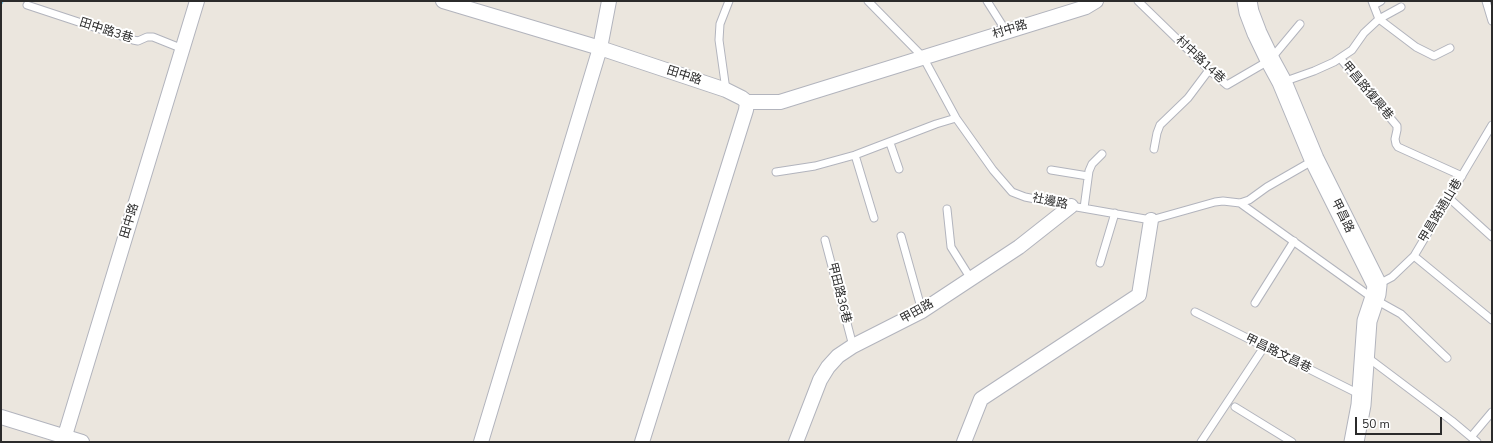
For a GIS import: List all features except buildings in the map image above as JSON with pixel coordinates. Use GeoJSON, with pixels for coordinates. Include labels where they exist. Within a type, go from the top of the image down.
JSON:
{"type":"FeatureCollection","features":[{"type":"Feature","properties":{"kind":"street","name":"田中路"},"geometry":{"type":"LineString","coordinates":[[64,439],[198,1]]}},
{"type":"Feature","properties":{"kind":"street","name":"田中路"},"geometry":{"type":"LineString","coordinates":[[443,1],[600,48],[726,90],[747,102]]}},
{"type":"Feature","properties":{"kind":"street"},"geometry":{"type":"LineString","coordinates":[[481,442],[600,48],[609,1]]}},
{"type":"Feature","properties":{"kind":"street","name":"村中路"},"geometry":{"type":"LineString","coordinates":[[923,57],[1086,7],[1096,1]]}},
{"type":"Feature","properties":{"kind":"street","name":"甲昌路"},"geometry":{"type":"LineString","coordinates":[[1247,1],[1249,12],[1257,33],[1282,82],[1314,159],[1375,292]]}},
{"type":"Feature","properties":{"kind":"street"},"geometry":{"type":"LineString","coordinates":[[642,442],[744,117],[747,102],[780,102],[923,57]]}},
{"type":"Feature","properties":{"kind":"street","name":"甲田路"},"geometry":{"type":"LineString","coordinates":[[796,442],[820,380],[828,367],[838,356],[853,346],[922,311],[1020,247],[1077,207]]}},
{"type":"Feature","properties":{"kind":"street"},"geometry":{"type":"LineString","coordinates":[[964,442],[981,399],[1139,295],[1151,220]]}},
{"type":"Feature","properties":{"kind":"street"},"geometry":{"type":"LineString","coordinates":[[1354,442],[1362,396],[1367,321],[1375,292]]}},
{"type":"Feature","properties":{"kind":"street"},"geometry":{"type":"LineString","coordinates":[[1,417],[64,439],[82,442]]}},
{"type":"Feature","properties":{"kind":"lane"},"geometry":{"type":"LineString","coordinates":[[726,90],[719,40],[720,24],[729,1]]}},
{"type":"Feature","properties":{"kind":"lane","name":"社邊路"},"geometry":{"type":"LineString","coordinates":[[868,1],[923,57],[956,118],[993,170],[1012,192],[1025,197],[1151,220],[1215,202],[1223,201],[1240,203]]}},
{"type":"Feature","properties":{"kind":"lane"},"geometry":{"type":"LineString","coordinates":[[987,1],[1006,31]]}},
{"type":"Feature","properties":{"kind":"lane","name":"村中路14巷"},"geometry":{"type":"LineString","coordinates":[[1138,1],[1209,70],[1227,85],[1270,60],[1300,24]]}},
{"type":"Feature","properties":{"kind":"lane"},"geometry":{"type":"LineString","coordinates":[[1381,1],[1373,3],[1379,19],[1416,46],[1434,56],[1450,48]]}},
{"type":"Feature","properties":{"kind":"lane"},"geometry":{"type":"LineString","coordinates":[[1486,1],[1492,21]]}},
{"type":"Feature","properties":{"kind":"lane","name":"田中路3巷"},"geometry":{"type":"LineString","coordinates":[[27,5],[133,40],[138,41],[147,36],[153,36],[183,49]]}},
{"type":"Feature","properties":{"kind":"lane","name":"甲昌路復興巷"},"geometry":{"type":"LineString","coordinates":[[1282,82],[1314,71],[1340,58],[1352,50],[1364,33],[1379,19],[1401,7]]}},
{"type":"Feature","properties":{"kind":"lane","name":"甲昌路復興巷"},"geometry":{"type":"LineString","coordinates":[[1340,58],[1397,126],[1395,139],[1398,146],[1462,176]]}},
{"type":"Feature","properties":{"kind":"lane"},"geometry":{"type":"LineString","coordinates":[[1154,149],[1160,125],[1188,98],[1209,70]]}},
{"type":"Feature","properties":{"kind":"lane"},"geometry":{"type":"LineString","coordinates":[[776,172],[814,166],[855,155],[890,143],[936,124],[956,118]]}},
{"type":"Feature","properties":{"kind":"lane","name":"甲昌路通山巷"},"geometry":{"type":"LineString","coordinates":[[1375,292],[1414,256],[1492,126]]}},
{"type":"Feature","properties":{"kind":"lane"},"geometry":{"type":"LineString","coordinates":[[890,143],[899,169]]}},
{"type":"Feature","properties":{"kind":"lane"},"geometry":{"type":"LineString","coordinates":[[1077,207],[1092,164],[1102,154]]}},
{"type":"Feature","properties":{"kind":"lane"},"geometry":{"type":"LineString","coordinates":[[855,155],[874,218]]}},
{"type":"Feature","properties":{"kind":"lane"},"geometry":{"type":"LineString","coordinates":[[1240,203],[1249,200],[1267,187],[1314,159]]}},
{"type":"Feature","properties":{"kind":"lane"},"geometry":{"type":"LineString","coordinates":[[1052,170],[1088,176]]}},
{"type":"Feature","properties":{"kind":"lane"},"geometry":{"type":"LineString","coordinates":[[1449,198],[1492,237]]}},
{"type":"Feature","properties":{"kind":"lane"},"geometry":{"type":"LineString","coordinates":[[1240,203],[1294,242],[1375,292],[1401,314],[1447,358]]}},
{"type":"Feature","properties":{"kind":"lane"},"geometry":{"type":"LineString","coordinates":[[947,208],[951,246],[971,279]]}},
{"type":"Feature","properties":{"kind":"lane"},"geometry":{"type":"LineString","coordinates":[[1100,263],[1114,213]]}},
{"type":"Feature","properties":{"kind":"lane"},"geometry":{"type":"LineString","coordinates":[[901,236],[922,311]]}},
{"type":"Feature","properties":{"kind":"lane","name":"甲田路36巷"},"geometry":{"type":"LineString","coordinates":[[825,240],[853,346]]}},
{"type":"Feature","properties":{"kind":"lane"},"geometry":{"type":"LineString","coordinates":[[1255,303],[1294,242]]}},
{"type":"Feature","properties":{"kind":"lane"},"geometry":{"type":"LineString","coordinates":[[1414,256],[1492,320]]}},
{"type":"Feature","properties":{"kind":"lane","name":"甲昌路文昌巷"},"geometry":{"type":"LineString","coordinates":[[1195,312],[1362,396]]}},
{"type":"Feature","properties":{"kind":"lane"},"geometry":{"type":"LineString","coordinates":[[1201,442],[1264,348]]}},
{"type":"Feature","properties":{"kind":"lane"},"geometry":{"type":"LineString","coordinates":[[1364,355],[1474,440],[1492,412]]}},
{"type":"Feature","properties":{"kind":"lane"},"geometry":{"type":"LineString","coordinates":[[1235,407],[1292,442]]}}]}
